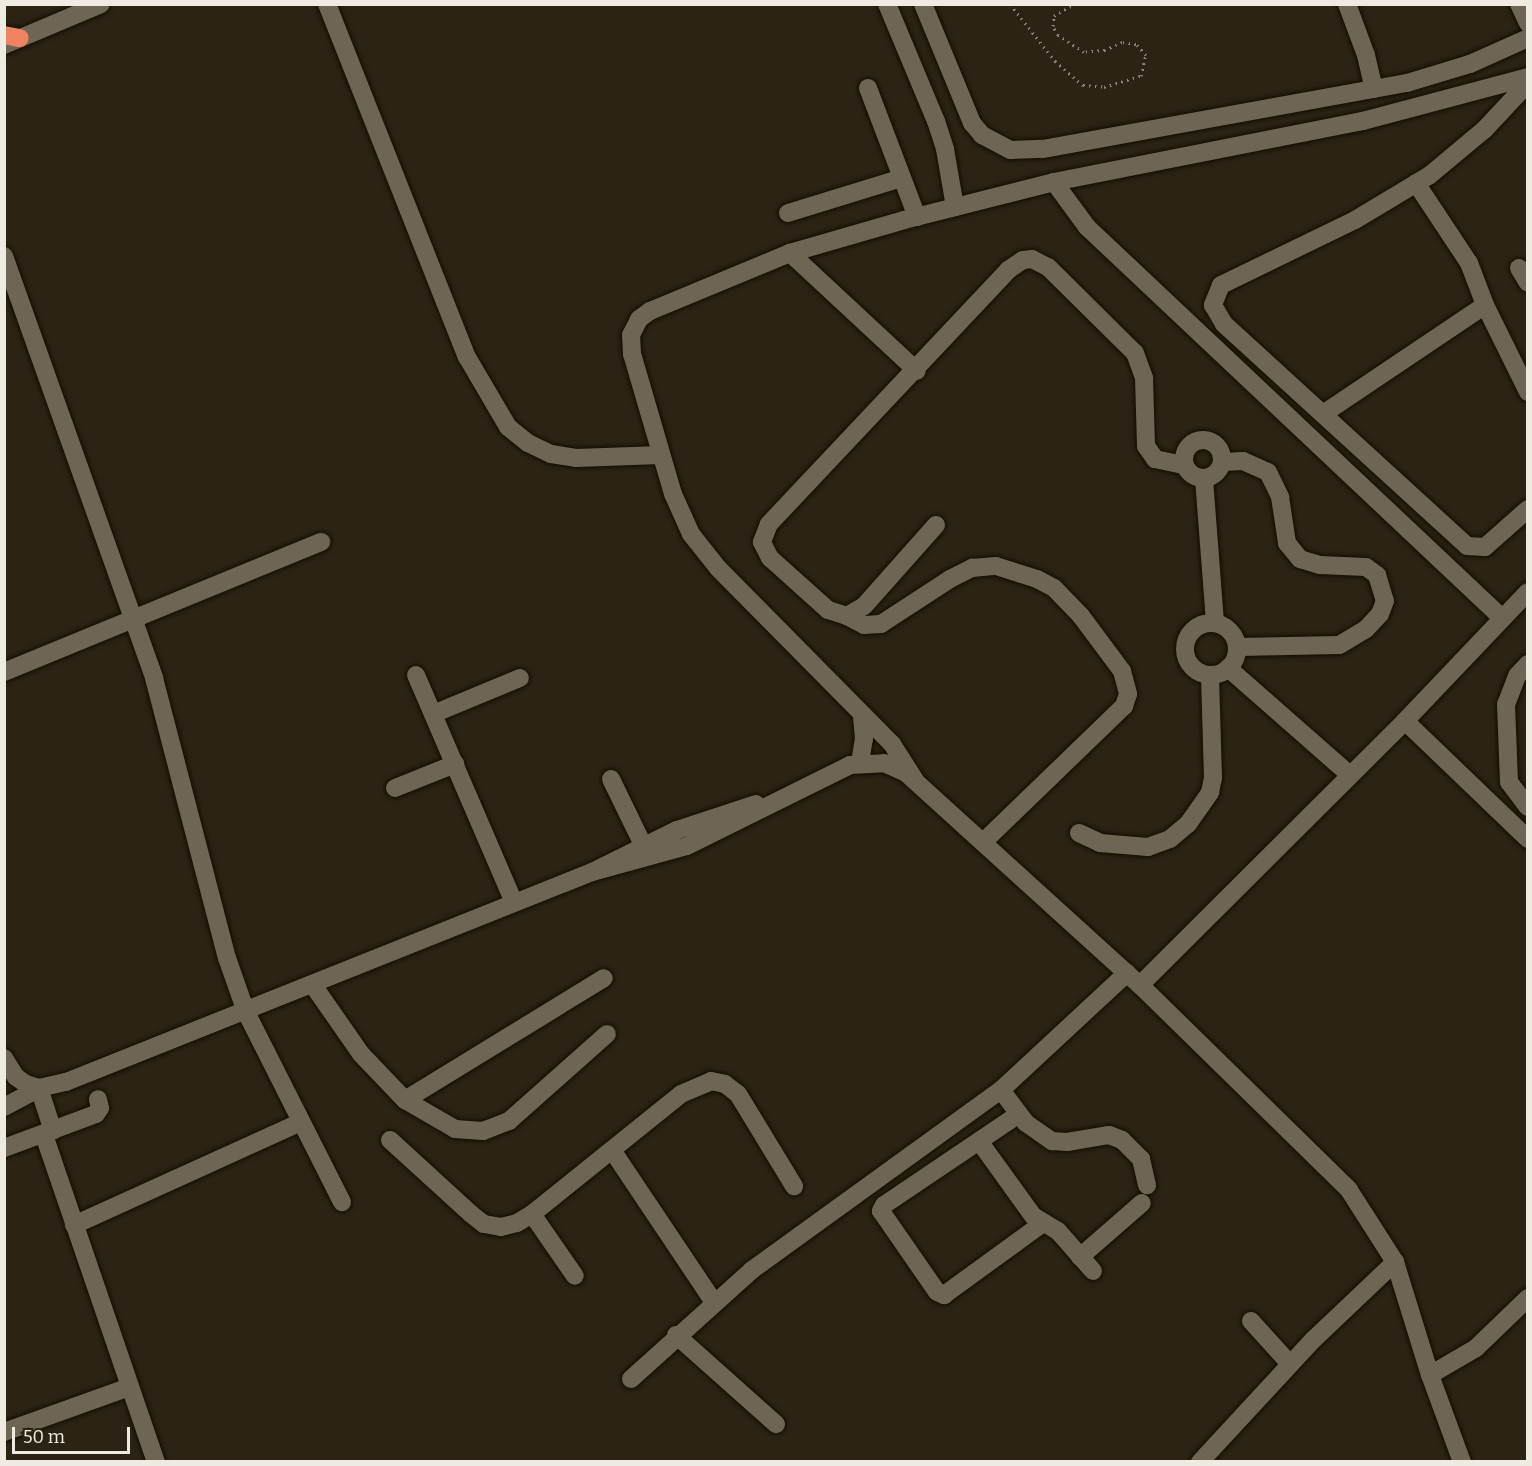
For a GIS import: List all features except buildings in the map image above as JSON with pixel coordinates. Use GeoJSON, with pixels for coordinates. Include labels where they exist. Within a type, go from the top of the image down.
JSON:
{"type":"FeatureCollection","features":[{"type":"Feature","properties":{"kind":"street"},"geometry":{"type":"LineString","coordinates":[[10,39],[101,4]]}},
{"type":"Feature","properties":{"kind":"street"},"geometry":{"type":"LineString","coordinates":[[327,4],[467,357],[508,427],[528,443],[551,454],[576,458],[661,455]]}},
{"type":"Feature","properties":{"kind":"street"},"geometry":{"type":"LineString","coordinates":[[887,4],[936,121],[950,168],[955,207]]}},
{"type":"Feature","properties":{"kind":"street"},"geometry":{"type":"LineString","coordinates":[[923,4],[972,123],[995,144],[1010,150],[1043,148],[1374,89],[1470,64],[1527,38]]}},
{"type":"Feature","properties":{"kind":"street"},"geometry":{"type":"LineString","coordinates":[[1347,4],[1366,55],[1374,89]]}},
{"type":"Feature","properties":{"kind":"street"},"geometry":{"type":"LineString","coordinates":[[1519,4],[1527,23]]}},
{"type":"Feature","properties":{"kind":"street"},"geometry":{"type":"LineString","coordinates":[[915,780],[892,744],[704,552],[681,515],[632,354],[634,326],[650,311],[790,253],[917,217],[1054,182],[1363,122],[1527,77]]}},
{"type":"Feature","properties":{"kind":"street"},"geometry":{"type":"LineString","coordinates":[[1527,83],[1485,129],[1416,183],[1355,220],[1221,285],[1214,294],[1216,316],[1473,548],[1485,547],[1527,509]]}},
{"type":"Feature","properties":{"kind":"street"},"geometry":{"type":"LineString","coordinates":[[868,88],[917,217]]}},
{"type":"Feature","properties":{"kind":"street"},"geometry":{"type":"LineString","coordinates":[[1274,107],[1282,139]]}},
{"type":"Feature","properties":{"kind":"street"},"geometry":{"type":"LineString","coordinates":[[788,213],[902,178]]}},
{"type":"Feature","properties":{"kind":"street"},"geometry":{"type":"LineString","coordinates":[[1054,182],[1087,227],[1502,618]]}},
{"type":"Feature","properties":{"kind":"street"},"geometry":{"type":"LineString","coordinates":[[1416,183],[1464,252],[1485,305],[1527,393]]}},
{"type":"Feature","properties":{"kind":"street"},"geometry":{"type":"LineString","coordinates":[[790,253],[916,371]]}},
{"type":"Feature","properties":{"kind":"street"},"geometry":{"type":"LineString","coordinates":[[4,256],[134,619],[176,752],[227,958],[246,1012],[342,1202]]}},
{"type":"Feature","properties":{"kind":"street"},"geometry":{"type":"LineString","coordinates":[[983,842],[1124,706],[1128,694],[1122,671],[1081,616],[1054,588],[1037,579],[996,566],[972,568],[950,579],[881,624],[864,625],[828,610],[770,558],[762,542],[764,532],[879,406],[916,371],[1015,263],[1032,259],[1040,261],[1134,353],[1144,378],[1146,446],[1155,459],[1184,465],[1196,478],[1204,479],[1213,476],[1223,462]]}},
{"type":"Feature","properties":{"kind":"street"},"geometry":{"type":"LineString","coordinates":[[1323,414],[1485,305]]}},
{"type":"Feature","properties":{"kind":"street"},"geometry":{"type":"LineString","coordinates":[[1184,465],[1186,450],[1198,440],[1213,442],[1219,447],[1223,462]]}},
{"type":"Feature","properties":{"kind":"street"},"geometry":{"type":"LineString","coordinates":[[1223,462],[1243,461],[1268,472],[1280,497],[1287,543],[1300,559],[1320,565],[1366,567],[1377,575],[1384,594],[1380,614],[1358,636],[1339,645],[1237,647]]}},
{"type":"Feature","properties":{"kind":"street"},"geometry":{"type":"LineString","coordinates":[[1204,479],[1215,623]]}},
{"type":"Feature","properties":{"kind":"street"},"geometry":{"type":"LineString","coordinates":[[847,616],[864,606],[936,525]]}},
{"type":"Feature","properties":{"kind":"street"},"geometry":{"type":"LineString","coordinates":[[4,672],[321,542]]}},
{"type":"Feature","properties":{"kind":"street"},"geometry":{"type":"LineString","coordinates":[[631,1379],[713,1301],[1001,1090],[1133,979],[1405,721],[1527,592]]}},
{"type":"Feature","properties":{"kind":"street"},"geometry":{"type":"LineString","coordinates":[[1210,675],[1228,668],[1237,647],[1234,636],[1215,623]]}},
{"type":"Feature","properties":{"kind":"street"},"geometry":{"type":"LineString","coordinates":[[1210,675],[1189,663],[1185,652],[1193,630],[1215,623]]}},
{"type":"Feature","properties":{"kind":"street"},"geometry":{"type":"LineString","coordinates":[[1527,664],[1517,676],[1506,704],[1509,782],[1527,807]]}},
{"type":"Feature","properties":{"kind":"street"},"geometry":{"type":"LineString","coordinates":[[1228,668],[1350,775]]}},
{"type":"Feature","properties":{"kind":"street"},"geometry":{"type":"LineString","coordinates":[[416,675],[514,903]]}},
{"type":"Feature","properties":{"kind":"street"},"geometry":{"type":"LineString","coordinates":[[1079,833],[1100,843],[1148,847],[1170,839],[1188,824],[1210,792],[1213,778],[1210,675]]}},
{"type":"Feature","properties":{"kind":"street"},"geometry":{"type":"LineString","coordinates":[[433,714],[520,678]]}},
{"type":"Feature","properties":{"kind":"street"},"geometry":{"type":"LineString","coordinates":[[860,763],[864,739],[862,715]]}},
{"type":"Feature","properties":{"kind":"street"},"geometry":{"type":"LineString","coordinates":[[1405,721],[1527,839]]}},
{"type":"Feature","properties":{"kind":"street"},"geometry":{"type":"LineString","coordinates":[[592,872],[687,846],[781,798],[860,763],[884,764],[915,780],[1133,979],[1349,1190],[1395,1262],[1430,1375],[1462,1461]]}},
{"type":"Feature","properties":{"kind":"street"},"geometry":{"type":"LineString","coordinates":[[395,788],[455,765]]}},
{"type":"Feature","properties":{"kind":"street"},"geometry":{"type":"LineString","coordinates":[[610,779],[643,845]]}},
{"type":"Feature","properties":{"kind":"street"},"geometry":{"type":"LineString","coordinates":[[4,1107],[39,1088],[66,1082],[246,1012],[592,872],[643,845],[711,818],[781,798]]}},
{"type":"Feature","properties":{"kind":"street"},"geometry":{"type":"LineString","coordinates":[[405,1100],[604,978]]}},
{"type":"Feature","properties":{"kind":"street"},"geometry":{"type":"LineString","coordinates":[[314,985],[362,1054],[405,1100],[428,1117],[455,1129],[483,1131],[509,1121],[607,1034]]}},
{"type":"Feature","properties":{"kind":"street"},"geometry":{"type":"LineString","coordinates":[[4,1058],[16,1077],[39,1088]]}},
{"type":"Feature","properties":{"kind":"street"},"geometry":{"type":"LineString","coordinates":[[390,1140],[484,1224],[501,1227],[517,1223],[532,1214],[681,1094],[711,1081],[725,1084],[738,1094],[794,1186]]}},
{"type":"Feature","properties":{"kind":"street"},"geometry":{"type":"LineString","coordinates":[[39,1088],[74,1225],[156,1461]]}},
{"type":"Feature","properties":{"kind":"street"},"geometry":{"type":"LineString","coordinates":[[1001,1090],[1038,1134],[1052,1141],[1067,1142],[1109,1135],[1122,1140],[1141,1159],[1145,1194],[1080,1257]]}},
{"type":"Feature","properties":{"kind":"street"},"geometry":{"type":"LineString","coordinates":[[4,1148],[96,1114],[100,1108],[98,1099]]}},
{"type":"Feature","properties":{"kind":"street"},"geometry":{"type":"LineString","coordinates":[[1019,1114],[881,1208],[938,1292],[948,1293],[1043,1223]]}},
{"type":"Feature","properties":{"kind":"street"},"geometry":{"type":"LineString","coordinates":[[74,1225],[301,1122]]}},
{"type":"Feature","properties":{"kind":"street"},"geometry":{"type":"LineString","coordinates":[[979,1141],[1030,1211],[1043,1223],[1058,1231],[1093,1271]]}},
{"type":"Feature","properties":{"kind":"street"},"geometry":{"type":"LineString","coordinates":[[612,1150],[713,1301]]}},
{"type":"Feature","properties":{"kind":"street"},"geometry":{"type":"LineString","coordinates":[[532,1214],[575,1276]]}},
{"type":"Feature","properties":{"kind":"street"},"geometry":{"type":"LineString","coordinates":[[1200,1461],[1290,1364],[1395,1262]]}},
{"type":"Feature","properties":{"kind":"street"},"geometry":{"type":"LineString","coordinates":[[1430,1375],[1476,1348],[1527,1298]]}},
{"type":"Feature","properties":{"kind":"street"},"geometry":{"type":"LineString","coordinates":[[1251,1321],[1290,1364]]}},
{"type":"Feature","properties":{"kind":"street"},"geometry":{"type":"LineString","coordinates":[[676,1335],[776,1424]]}},
{"type":"Feature","properties":{"kind":"street"},"geometry":{"type":"LineString","coordinates":[[4,1432],[130,1387]]}},
{"type":"Feature","properties":{"kind":"path"},"geometry":{"type":"LineString","coordinates":[[1011,4],[1054,61],[1083,85],[1104,87],[1141,76],[1146,55],[1136,44],[1122,42],[1106,50],[1084,52],[1058,35],[1053,26],[1054,16],[1074,4]]}}]}
